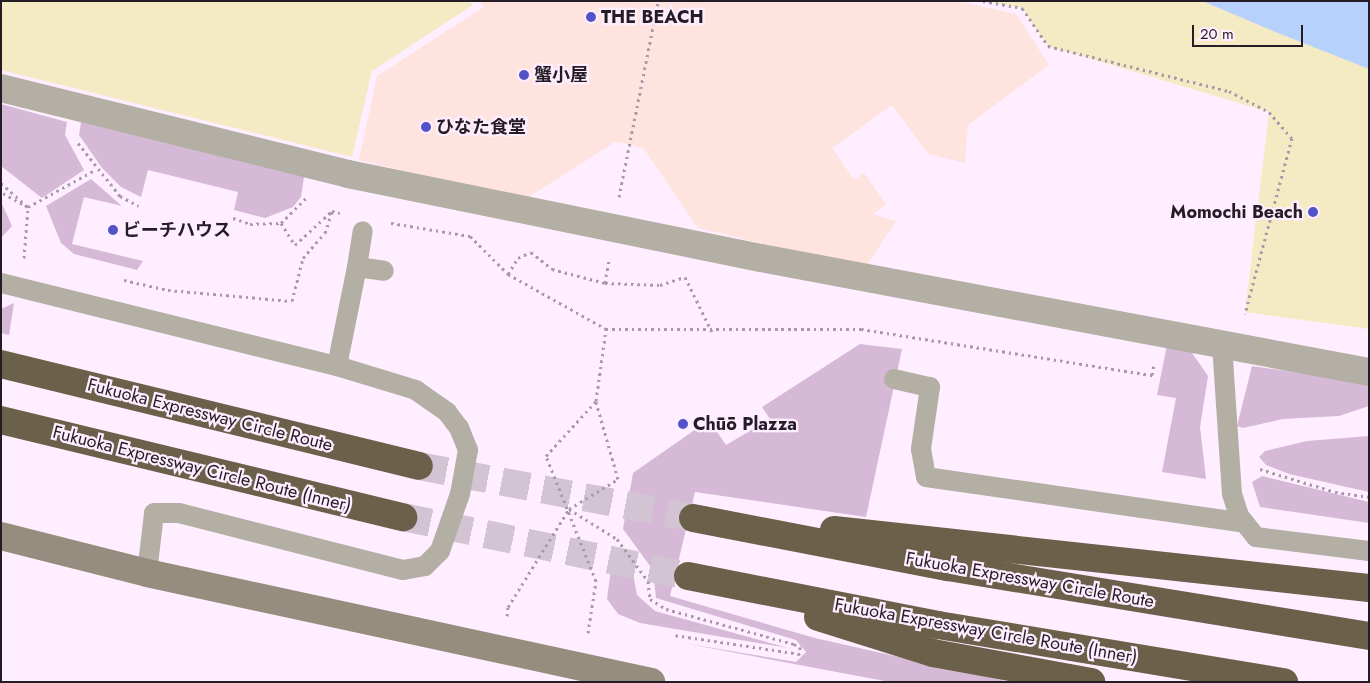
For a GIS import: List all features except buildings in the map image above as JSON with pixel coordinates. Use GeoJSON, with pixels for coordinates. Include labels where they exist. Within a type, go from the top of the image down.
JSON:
{"type":"FeatureCollection","features":[{"type":"Feature","properties":{"kind":"highway","name":"Fukuoka Expressway Circle Route"},"geometry":{"type":"LineString","coordinates":[[1,364],[419,466]]}},
{"type":"Feature","properties":{"kind":"highway","name":"Fukuoka Expressway Circle Route (Inner)"},"geometry":{"type":"LineString","coordinates":[[1,420],[403,517]]}},
{"type":"Feature","properties":{"kind":"highway","name":"Fukuoka Expressway Circle Route"},"geometry":{"type":"LineString","coordinates":[[1369,588],[952,540],[693,518],[948,568],[1369,636]]}},
{"type":"Feature","properties":{"kind":"highway","name":"Fukuoka Expressway Circle Route (Inner)"},"geometry":{"type":"LineString","coordinates":[[1091,682],[933,653],[688,576],[938,625],[1284,682]]}},
{"type":"Feature","properties":{"kind":"street"},"geometry":{"type":"LineString","coordinates":[[1,88],[322,167],[614,229],[1369,372]]}},
{"type":"Feature","properties":{"kind":"street"},"geometry":{"type":"LineString","coordinates":[[1,536],[148,573],[651,682]]}},
{"type":"Feature","properties":{"kind":"lane"},"geometry":{"type":"LineString","coordinates":[[337,366],[363,231]]}},
{"type":"Feature","properties":{"kind":"lane"},"geometry":{"type":"LineString","coordinates":[[357,267],[384,271]]}},
{"type":"Feature","properties":{"kind":"lane"},"geometry":{"type":"LineString","coordinates":[[1,283],[337,366],[416,390],[447,412],[459,428],[468,450],[460,494],[440,551],[425,566],[402,570],[179,513],[154,513],[148,573]]}},
{"type":"Feature","properties":{"kind":"lane"},"geometry":{"type":"LineString","coordinates":[[1232,347],[1232,494],[1245,523],[1256,537],[1369,551]]}},
{"type":"Feature","properties":{"kind":"lane"},"geometry":{"type":"LineString","coordinates":[[894,379],[930,387],[921,450],[926,477],[1245,523]]}},
{"type":"Feature","properties":{"kind":"path"},"geometry":{"type":"LineString","coordinates":[[614,229],[658,1]]}},
{"type":"Feature","properties":{"kind":"path"},"geometry":{"type":"LineString","coordinates":[[982,1],[1022,8],[1048,46],[1229,91],[1269,112],[1292,138],[1245,312],[1232,347]]}},
{"type":"Feature","properties":{"kind":"path"},"geometry":{"type":"LineString","coordinates":[[80,108],[73,136],[95,170],[120,196],[139,206]]}},
{"type":"Feature","properties":{"kind":"path"},"geometry":{"type":"LineString","coordinates":[[233,218],[250,224],[281,223],[298,212],[322,167]]}},
{"type":"Feature","properties":{"kind":"path"},"geometry":{"type":"LineString","coordinates":[[28,207],[95,170]]}},
{"type":"Feature","properties":{"kind":"path"},"geometry":{"type":"LineString","coordinates":[[1,184],[28,207]]}},
{"type":"Feature","properties":{"kind":"path"},"geometry":{"type":"LineString","coordinates":[[1,192],[28,207]]}},
{"type":"Feature","properties":{"kind":"path"},"geometry":{"type":"LineString","coordinates":[[24,258],[28,207]]}},
{"type":"Feature","properties":{"kind":"path"},"geometry":{"type":"LineString","coordinates":[[120,280],[168,290],[292,301],[304,258],[325,232],[332,211],[296,245],[281,223]]}},
{"type":"Feature","properties":{"kind":"path"},"geometry":{"type":"LineString","coordinates":[[395,224],[470,236],[508,274],[606,329],[712,332],[862,329]]}},
{"type":"Feature","properties":{"kind":"path"},"geometry":{"type":"LineString","coordinates":[[508,274],[518,258],[530,252],[552,269],[605,283],[660,285],[686,277],[712,332]]}},
{"type":"Feature","properties":{"kind":"path"},"geometry":{"type":"LineString","coordinates":[[16,257],[33,261]]}},
{"type":"Feature","properties":{"kind":"path"},"geometry":{"type":"LineString","coordinates":[[508,616],[508,607],[569,509],[618,479],[596,401],[606,329]]}},
{"type":"Feature","properties":{"kind":"path"},"geometry":{"type":"LineString","coordinates":[[588,633],[596,580],[569,509],[546,456],[596,401]]}},
{"type":"Feature","properties":{"kind":"path"},"geometry":{"type":"LineString","coordinates":[[1232,457],[1335,492],[1369,497]]}},
{"type":"Feature","properties":{"kind":"path"},"geometry":{"type":"LineString","coordinates":[[569,509],[618,539],[648,581],[650,599],[666,608],[794,644],[800,654],[675,635]]}},
{"type":"Feature","properties":{"kind":"shaded area"},"geometry":{"type":"Polygon","coordinates":[[[480,1],[957,1],[1016,14],[1049,65],[968,125],[965,163],[928,154],[892,105],[832,148],[854,180],[864,173],[886,204],[873,214],[896,221],[865,268],[698,228],[644,149],[629,144],[615,142],[524,200],[359,160],[377,76],[484,7],[480,1]]]}},
{"type":"Feature","properties":{"kind":"shaded area"},"geometry":{"type":"Polygon","coordinates":[[[1,104],[67,122],[65,135],[84,170],[42,198],[1,166],[1,104]]]}},
{"type":"Feature","properties":{"kind":"shaded area"},"geometry":{"type":"Polygon","coordinates":[[[81,122],[304,177],[301,197],[293,207],[265,218],[234,210],[238,192],[148,170],[141,197],[121,187],[102,168],[79,135],[81,122]]]}},
{"type":"Feature","properties":{"kind":"shaded area"},"geometry":{"type":"Polygon","coordinates":[[[91,179],[122,206],[84,197],[72,244],[143,261],[137,270],[74,254],[61,243],[46,206],[91,179]]]}},
{"type":"Feature","properties":{"kind":"shaded area"},"geometry":{"type":"Polygon","coordinates":[[[1,202],[12,226],[1,238],[1,202]]]}},
{"type":"Feature","properties":{"kind":"shaded area"},"geometry":{"type":"Polygon","coordinates":[[[14,303],[9,335],[1,333],[1,309],[14,303]]]}},
{"type":"Feature","properties":{"kind":"shaded area"},"geometry":{"type":"Polygon","coordinates":[[[860,344],[902,349],[866,517],[695,492],[670,596],[815,638],[1010,682],[890,682],[683,643],[796,662],[806,652],[796,640],[656,598],[653,570],[623,529],[633,473],[709,420],[726,445],[770,419],[762,407],[860,344]]]}},
{"type":"Feature","properties":{"kind":"shaded area"},"geometry":{"type":"Polygon","coordinates":[[[1167,345],[1190,350],[1208,376],[1200,427],[1206,479],[1162,472],[1176,398],[1157,395],[1167,345]]]}},
{"type":"Feature","properties":{"kind":"shaded area"},"geometry":{"type":"Polygon","coordinates":[[[1252,366],[1369,383],[1369,406],[1339,416],[1283,419],[1243,428],[1237,426],[1252,366]]]}},
{"type":"Feature","properties":{"kind":"shaded area"},"geometry":{"type":"Polygon","coordinates":[[[1369,436],[1369,492],[1289,474],[1266,465],[1259,457],[1265,451],[1307,441],[1369,436]]]}},
{"type":"Feature","properties":{"kind":"shaded area"},"geometry":{"type":"Polygon","coordinates":[[[1262,476],[1369,502],[1369,523],[1260,507],[1252,482],[1262,476]]]}},
{"type":"Feature","properties":{"kind":"shaded area"},"geometry":{"type":"Polygon","coordinates":[[[614,546],[633,574],[637,595],[655,611],[788,648],[640,623],[618,614],[607,599],[614,546]]]}},
{"type":"Feature","properties":{"kind":"sand"},"geometry":{"type":"Polygon","coordinates":[[[1,1],[470,1],[473,5],[372,71],[352,157],[1,70],[1,1]]]}},
{"type":"Feature","properties":{"kind":"sand","name":"Momochi Beach"},"geometry":{"type":"Polygon","coordinates":[[[985,1],[1202,1],[1369,69],[1369,329],[1245,312],[1269,112],[1048,46],[1022,8],[985,1]]]}},
{"type":"Feature","properties":{"kind":"water"},"geometry":{"type":"Polygon","coordinates":[[[1202,1],[1369,1],[1369,69],[1278,33],[1202,1]]]}},
{"type":"Feature","properties":{"kind":"tunnel"},"geometry":{"type":"LineString","coordinates":[[419,466],[693,518]]}},
{"type":"Feature","properties":{"kind":"tunnel"},"geometry":{"type":"LineString","coordinates":[[403,517],[688,576]]}},
{"type":"Feature","properties":{"kind":"place","name":"THE BEACH"},"geometry":{"type":"Point","coordinates":[591,17]}},
{"type":"Feature","properties":{"kind":"place","name":"蟹小屋"},"geometry":{"type":"Point","coordinates":[524,75]}},
{"type":"Feature","properties":{"kind":"place","name":"ひなた食堂"},"geometry":{"type":"Point","coordinates":[426,127]}},
{"type":"Feature","properties":{"kind":"place","name":"Momochi Beach"},"geometry":{"type":"Point","coordinates":[1313,212]}},
{"type":"Feature","properties":{"kind":"place","name":"ビーチハウス"},"geometry":{"type":"Point","coordinates":[113,230]}},
{"type":"Feature","properties":{"kind":"place","name":"Chūō Plazza"},"geometry":{"type":"Point","coordinates":[683,424]}}]}
